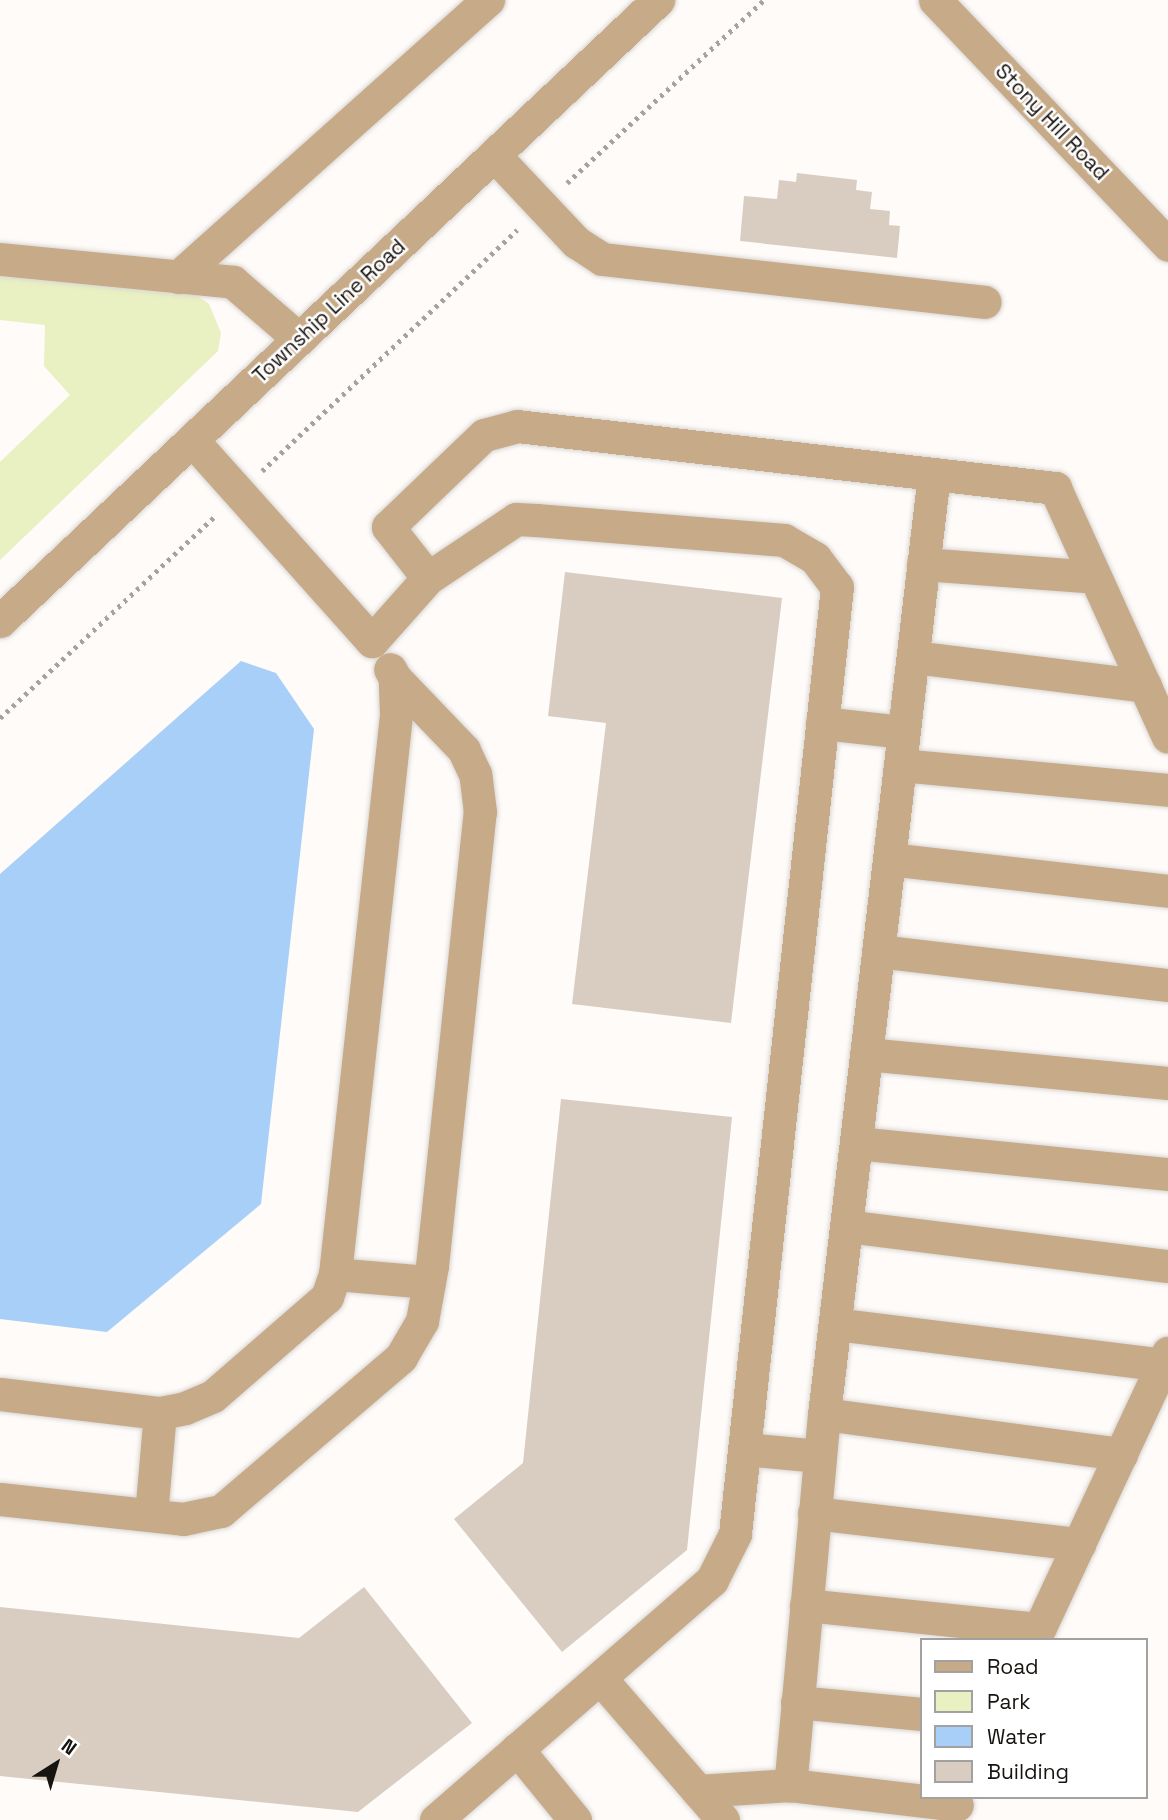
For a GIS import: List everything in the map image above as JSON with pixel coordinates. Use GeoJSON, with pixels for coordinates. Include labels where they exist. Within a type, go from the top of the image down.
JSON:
{"type":"FeatureCollection","features":[{"type":"Feature","properties":{"kind":"street"},"geometry":{"type":"LineString","coordinates":[[178,277],[488,0]]}},
{"type":"Feature","properties":{"kind":"street","name":"Township Line Road"},"geometry":{"type":"LineString","coordinates":[[0,621],[658,0]]}},
{"type":"Feature","properties":{"kind":"street","name":"Stony Hill Road"},"geometry":{"type":"LineString","coordinates":[[935,0],[1168,245]]}},
{"type":"Feature","properties":{"kind":"street"},"geometry":{"type":"LineString","coordinates":[[494,156],[576,242],[602,259],[985,302]]}},
{"type":"Feature","properties":{"kind":"street"},"geometry":{"type":"LineString","coordinates":[[0,259],[233,282],[299,339]]}},
{"type":"Feature","properties":{"kind":"street"},"geometry":{"type":"LineString","coordinates":[[428,578],[388,527],[484,435],[517,426],[1055,488],[1168,737]]}},
{"type":"Feature","properties":{"kind":"street"},"geometry":{"type":"LineString","coordinates":[[0,1499],[183,1519],[221,1511],[275,1469],[401,1357],[422,1321],[429,1282],[480,812],[475,774],[464,750],[395,678],[372,641],[192,440]]}},
{"type":"Feature","properties":{"kind":"street"},"geometry":{"type":"LineString","coordinates":[[790,1785],[824,1414],[934,474]]}},
{"type":"Feature","properties":{"kind":"street"},"geometry":{"type":"LineString","coordinates":[[372,641],[428,578],[516,520],[784,540],[815,558],[837,587],[735,1534],[712,1580],[436,1820]]}},
{"type":"Feature","properties":{"kind":"street"},"geometry":{"type":"LineString","coordinates":[[923,564],[1095,577]]}},
{"type":"Feature","properties":{"kind":"street"},"geometry":{"type":"LineString","coordinates":[[913,657],[1145,686]]}},
{"type":"Feature","properties":{"kind":"street"},"geometry":{"type":"LineString","coordinates":[[0,1394],[160,1413],[213,1396],[327,1297],[335,1274],[396,715],[395,678]]}},
{"type":"Feature","properties":{"kind":"street"},"geometry":{"type":"LineString","coordinates":[[822,723],[904,732]]}},
{"type":"Feature","properties":{"kind":"street"},"geometry":{"type":"LineString","coordinates":[[900,765],[1168,790]]}},
{"type":"Feature","properties":{"kind":"street"},"geometry":{"type":"LineString","coordinates":[[889,859],[1168,891]]}},
{"type":"Feature","properties":{"kind":"street"},"geometry":{"type":"LineString","coordinates":[[878,951],[1168,985]]}},
{"type":"Feature","properties":{"kind":"street"},"geometry":{"type":"LineString","coordinates":[[866,1054],[1168,1083]]}},
{"type":"Feature","properties":{"kind":"street"},"geometry":{"type":"LineString","coordinates":[[856,1143],[1168,1174]]}},
{"type":"Feature","properties":{"kind":"street"},"geometry":{"type":"LineString","coordinates":[[846,1226],[1168,1266]]}},
{"type":"Feature","properties":{"kind":"street"},"geometry":{"type":"LineString","coordinates":[[335,1274],[429,1282]]}},
{"type":"Feature","properties":{"kind":"street"},"geometry":{"type":"LineString","coordinates":[[806,1605],[1037,1634],[1165,1359],[835,1324]]}},
{"type":"Feature","properties":{"kind":"street"},"geometry":{"type":"LineString","coordinates":[[151,1515],[160,1413]]}},
{"type":"Feature","properties":{"kind":"street"},"geometry":{"type":"LineString","coordinates":[[824,1414],[1121,1454]]}},
{"type":"Feature","properties":{"kind":"street"},"geometry":{"type":"LineString","coordinates":[[744,1449],[820,1456]]}},
{"type":"Feature","properties":{"kind":"street"},"geometry":{"type":"LineString","coordinates":[[814,1513],[1079,1544]]}},
{"type":"Feature","properties":{"kind":"street"},"geometry":{"type":"LineString","coordinates":[[600,1678],[723,1820]]}},
{"type":"Feature","properties":{"kind":"street"},"geometry":{"type":"LineString","coordinates":[[797,1702],[920,1714]]}},
{"type":"Feature","properties":{"kind":"street"},"geometry":{"type":"LineString","coordinates":[[517,1749],[575,1820]]}},
{"type":"Feature","properties":{"kind":"street"},"geometry":{"type":"LineString","coordinates":[[698,1791],[790,1785],[956,1807]]}},
{"type":"Feature","properties":{"kind":"path"},"geometry":{"type":"LineString","coordinates":[[0,718],[764,0]]}},
{"type":"Feature","properties":{"kind":"green space"},"geometry":{"type":"Polygon","coordinates":[[[0,273],[195,294],[209,304],[221,333],[218,351],[0,560],[0,462],[70,395],[44,366],[45,325],[0,320],[0,273]]]}},
{"type":"Feature","properties":{"kind":"water"},"geometry":{"type":"Polygon","coordinates":[[[241,661],[276,673],[314,729],[261,1204],[107,1332],[0,1319],[0,874],[241,661]]]}},
{"type":"Feature","properties":{"kind":"building"},"geometry":{"type":"Polygon","coordinates":[[[797,173],[857,180],[856,190],[872,192],[870,209],[890,211],[889,225],[900,226],[897,258],[740,241],[744,196],[777,199],[779,180],[796,182],[797,173]]]}},
{"type":"Feature","properties":{"kind":"building"},"geometry":{"type":"Polygon","coordinates":[[[565,572],[782,598],[731,1023],[572,1004],[606,723],[548,716],[565,572]]]}},
{"type":"Feature","properties":{"kind":"building"},"geometry":{"type":"Polygon","coordinates":[[[561,1099],[732,1117],[687,1550],[562,1652],[454,1519],[523,1463],[561,1099]]]}},
{"type":"Feature","properties":{"kind":"building"},"geometry":{"type":"Polygon","coordinates":[[[364,1587],[472,1723],[358,1812],[0,1776],[0,1607],[299,1638],[364,1587]]]}}]}
